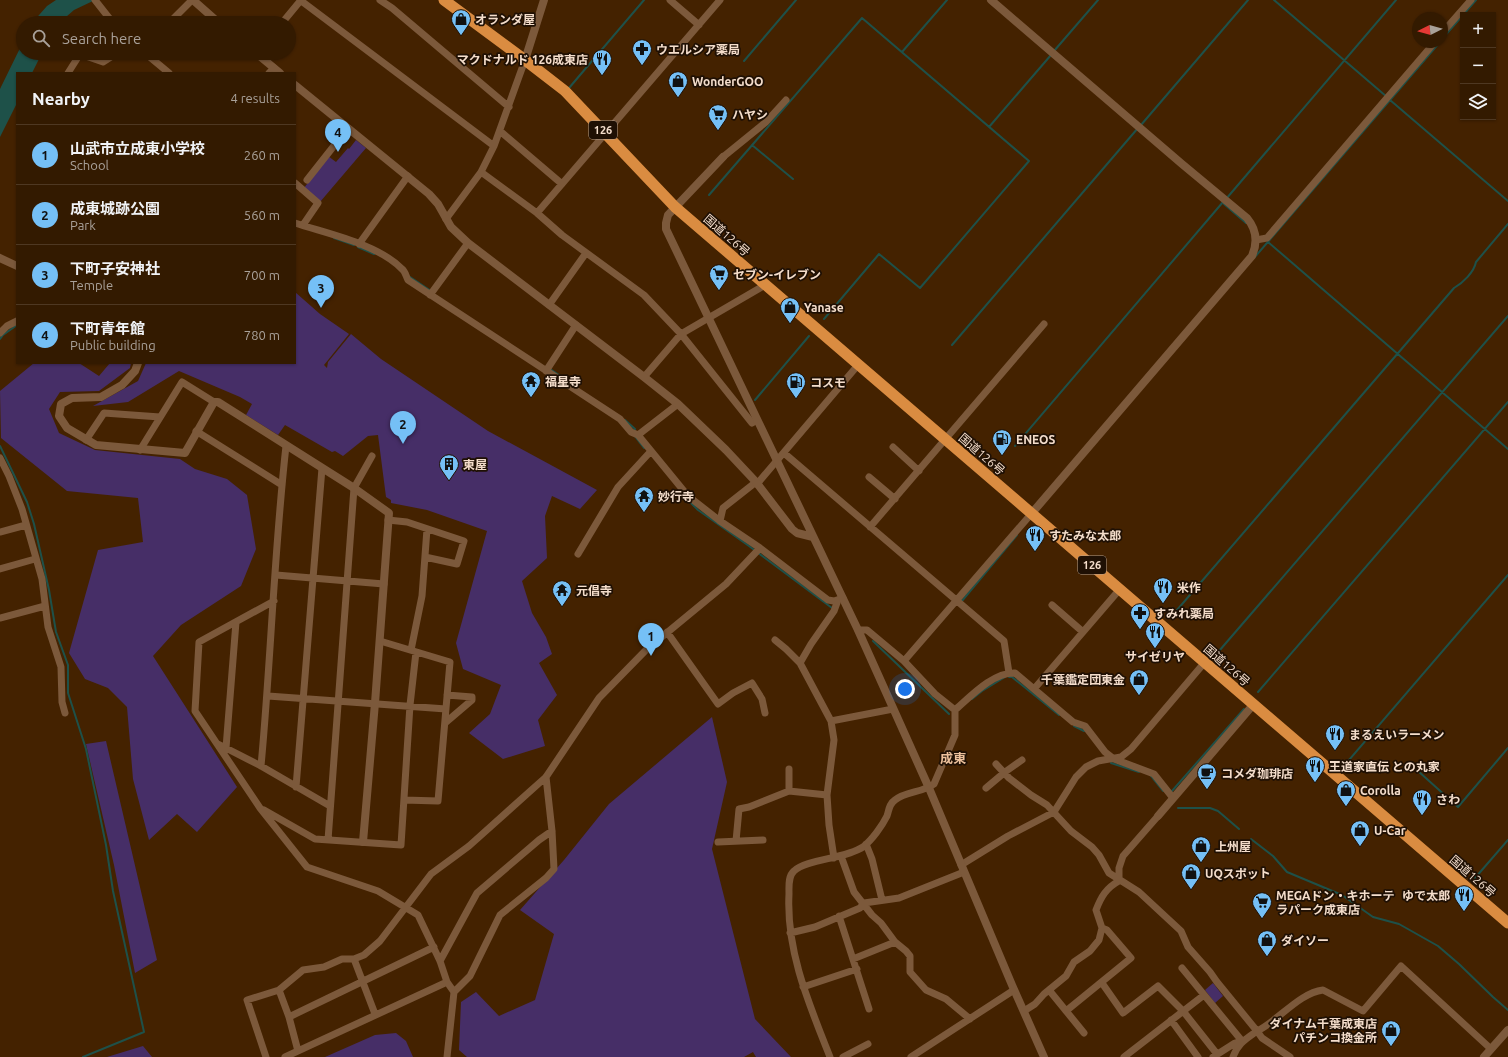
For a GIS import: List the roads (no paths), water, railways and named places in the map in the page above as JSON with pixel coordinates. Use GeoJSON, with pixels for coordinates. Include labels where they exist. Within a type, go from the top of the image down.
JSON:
{"type":"FeatureCollection","features":[{"type":"Feature","properties":{"kind":"highway","name":"国道126号"},"geometry":{"type":"LineString","coordinates":[[444,0],[565,91],[675,207],[1508,923]]}},
{"type":"Feature","properties":{"kind":"street"},"geometry":{"type":"LineString","coordinates":[[95,0],[107,16]]}},
{"type":"Feature","properties":{"kind":"street"},"geometry":{"type":"LineString","coordinates":[[175,16],[192,0],[211,16]]}},
{"type":"Feature","properties":{"kind":"street"},"geometry":{"type":"LineString","coordinates":[[288,16],[301,0],[494,146]]}},
{"type":"Feature","properties":{"kind":"street"},"geometry":{"type":"LineString","coordinates":[[380,0],[392,8],[509,108]]}},
{"type":"Feature","properties":{"kind":"street"},"geometry":{"type":"LineString","coordinates":[[446,219],[481,172],[494,146],[509,108],[544,0]]}},
{"type":"Feature","properties":{"kind":"street"},"geometry":{"type":"LineString","coordinates":[[670,0],[699,25]]}},
{"type":"Feature","properties":{"kind":"street"},"geometry":{"type":"LineString","coordinates":[[537,213],[720,0]]}},
{"type":"Feature","properties":{"kind":"street"},"geometry":{"type":"LineString","coordinates":[[904,661],[1032,514],[1252,256],[1256,240],[1254,228],[1247,218],[991,0]]}},
{"type":"Feature","properties":{"kind":"street"},"geometry":{"type":"LineString","coordinates":[[1448,26],[1471,0]]}},
{"type":"Feature","properties":{"kind":"street"},"geometry":{"type":"LineString","coordinates":[[1256,240],[1267,238],[1430,48]]}},
{"type":"Feature","properties":{"kind":"street"},"geometry":{"type":"LineString","coordinates":[[69,72],[76,60]]}},
{"type":"Feature","properties":{"kind":"street"},"geometry":{"type":"LineString","coordinates":[[153,60],[168,72]]}},
{"type":"Feature","properties":{"kind":"street"},"geometry":{"type":"LineString","coordinates":[[264,60],[274,71]]}},
{"type":"Feature","properties":{"kind":"street"},"geometry":{"type":"LineString","coordinates":[[296,86],[429,194],[438,204],[451,227],[468,243],[678,404],[726,450],[756,483],[796,533],[813,537]]}},
{"type":"Feature","properties":{"kind":"street"},"geometry":{"type":"LineString","coordinates":[[786,100],[766,122],[723,157],[675,207],[668,215],[666,229],[813,537],[840,599],[858,630],[929,788],[1014,990],[1044,1057]]}},
{"type":"Feature","properties":{"kind":"street"},"geometry":{"type":"LineString","coordinates":[[307,180],[348,128]]}},
{"type":"Feature","properties":{"kind":"street"},"geometry":{"type":"LineString","coordinates":[[500,131],[562,184]]}},
{"type":"Feature","properties":{"kind":"street"},"geometry":{"type":"LineString","coordinates":[[481,172],[537,213],[562,235],[644,295],[681,334],[752,423],[757,420]]}},
{"type":"Feature","properties":{"kind":"street"},"geometry":{"type":"LineString","coordinates":[[359,244],[408,176]]}},
{"type":"Feature","properties":{"kind":"street"},"geometry":{"type":"LineString","coordinates":[[296,183],[318,203],[303,225]]}},
{"type":"Feature","properties":{"kind":"street"},"geometry":{"type":"LineString","coordinates":[[296,223],[359,244],[386,256],[406,274],[408,280],[432,293],[620,419],[636,434],[688,496],[757,550],[828,600],[834,601],[840,599]]}},
{"type":"Feature","properties":{"kind":"street"},"geometry":{"type":"LineString","coordinates":[[432,293],[468,243]]}},
{"type":"Feature","properties":{"kind":"street"},"geometry":{"type":"LineString","coordinates":[[549,305],[586,252]]}},
{"type":"Feature","properties":{"kind":"street"},"geometry":{"type":"LineString","coordinates":[[0,258],[16,266]]}},
{"type":"Feature","properties":{"kind":"street"},"geometry":{"type":"LineString","coordinates":[[644,377],[681,334],[765,285]]}},
{"type":"Feature","properties":{"kind":"street"},"geometry":{"type":"LineString","coordinates":[[0,333],[3,325],[16,321]]}},
{"type":"Feature","properties":{"kind":"street"},"geometry":{"type":"LineString","coordinates":[[870,527],[1044,324]]}},
{"type":"Feature","properties":{"kind":"street"},"geometry":{"type":"LineString","coordinates":[[547,369],[576,325]]}},
{"type":"Feature","properties":{"kind":"street"},"geometry":{"type":"LineString","coordinates":[[138,364],[135,371],[122,385],[101,397],[72,398],[61,404],[59,416],[67,428],[96,445],[185,453],[196,431],[214,402]]}},
{"type":"Feature","properties":{"kind":"street"},"geometry":{"type":"LineString","coordinates":[[720,521],[723,508],[756,483],[777,461],[858,365]]}},
{"type":"Feature","properties":{"kind":"street"},"geometry":{"type":"LineString","coordinates":[[140,450],[182,382],[214,402],[218,402],[354,488],[389,513],[363,842]]}},
{"type":"Feature","properties":{"kind":"street"},"geometry":{"type":"LineString","coordinates":[[636,434],[678,404]]}},
{"type":"Feature","properties":{"kind":"street"},"geometry":{"type":"LineString","coordinates":[[86,440],[104,413],[160,417]]}},
{"type":"Feature","properties":{"kind":"street"},"geometry":{"type":"LineString","coordinates":[[196,431],[282,485]]}},
{"type":"Feature","properties":{"kind":"street"},"geometry":{"type":"LineString","coordinates":[[262,766],[286,446]]}},
{"type":"Feature","properties":{"kind":"street"},"geometry":{"type":"LineString","coordinates":[[893,447],[919,471]]}},
{"type":"Feature","properties":{"kind":"street"},"geometry":{"type":"LineString","coordinates":[[578,554],[618,487],[651,451]]}},
{"type":"Feature","properties":{"kind":"street"},"geometry":{"type":"LineString","coordinates":[[784,453],[1004,641],[1009,673]]}},
{"type":"Feature","properties":{"kind":"street"},"geometry":{"type":"LineString","coordinates":[[328,840],[354,488],[372,456]]}},
{"type":"Feature","properties":{"kind":"street"},"geometry":{"type":"LineString","coordinates":[[0,458],[22,509],[35,559],[42,579],[48,627],[61,667],[62,702],[65,713]]}},
{"type":"Feature","properties":{"kind":"street"},"geometry":{"type":"LineString","coordinates":[[296,787],[322,468]]}},
{"type":"Feature","properties":{"kind":"street"},"geometry":{"type":"LineString","coordinates":[[869,477],[895,499]]}},
{"type":"Feature","properties":{"kind":"street"},"geometry":{"type":"LineString","coordinates":[[388,520],[407,522],[464,541],[457,564],[425,558]]}},
{"type":"Feature","properties":{"kind":"street"},"geometry":{"type":"LineString","coordinates":[[0,532],[26,525]]}},
{"type":"Feature","properties":{"kind":"street"},"geometry":{"type":"LineString","coordinates":[[260,808],[315,839],[401,845],[414,651],[422,596],[427,529]]}},
{"type":"Feature","properties":{"kind":"street"},"geometry":{"type":"LineString","coordinates":[[266,1057],[246,1000],[279,990],[304,970],[324,967],[342,959],[354,960],[364,955],[380,941],[431,874],[469,846],[546,777],[600,698],[646,650],[726,584],[757,550]]}},
{"type":"Feature","properties":{"kind":"street"},"geometry":{"type":"LineString","coordinates":[[0,569],[35,559]]}},
{"type":"Feature","properties":{"kind":"street"},"geometry":{"type":"LineString","coordinates":[[276,576],[384,584]]}},
{"type":"Feature","properties":{"kind":"street"},"geometry":{"type":"LineString","coordinates":[[1034,690],[1120,589]]}},
{"type":"Feature","properties":{"kind":"street"},"geometry":{"type":"LineString","coordinates":[[800,664],[840,599]]}},
{"type":"Feature","properties":{"kind":"street"},"geometry":{"type":"LineString","coordinates":[[274,601],[199,642],[195,711],[260,808],[307,867],[378,891],[405,908],[413,910],[418,915],[434,947],[447,982],[454,992]]}},
{"type":"Feature","properties":{"kind":"street"},"geometry":{"type":"LineString","coordinates":[[1052,605],[1083,632]]}},
{"type":"Feature","properties":{"kind":"street"},"geometry":{"type":"LineString","coordinates":[[0,618],[45,606]]}},
{"type":"Feature","properties":{"kind":"street"},"geometry":{"type":"LineString","coordinates":[[226,748],[236,622]]}},
{"type":"Feature","properties":{"kind":"street"},"geometry":{"type":"LineString","coordinates":[[858,630],[868,630],[904,661],[935,694],[955,710]]}},
{"type":"Feature","properties":{"kind":"street"},"geometry":{"type":"LineString","coordinates":[[667,632],[718,704],[733,693],[752,683],[762,699],[765,713]]}},
{"type":"Feature","properties":{"kind":"street"},"geometry":{"type":"LineString","coordinates":[[775,640],[800,664],[831,721],[834,740],[827,795],[829,825],[838,857],[854,892],[872,915],[881,923],[895,942],[910,956],[910,972],[926,990],[946,999],[970,1019]]}},
{"type":"Feature","properties":{"kind":"street"},"geometry":{"type":"LineString","coordinates":[[380,641],[450,662],[438,801],[404,800]]}},
{"type":"Feature","properties":{"kind":"street"},"geometry":{"type":"LineString","coordinates":[[790,934],[815,927],[860,908],[864,903],[900,898],[963,868],[1008,836],[1054,812],[1076,777],[1086,768],[1098,760],[1121,757],[1131,749],[1204,662]]}},
{"type":"Feature","properties":{"kind":"street"},"geometry":{"type":"LineString","coordinates":[[830,1057],[803,987],[791,943],[788,898],[789,879],[794,871],[802,866],[838,857],[861,848],[880,828],[890,805],[895,799],[929,788],[934,784],[955,735],[955,710],[984,685],[1009,673],[1014,674],[1073,722],[1085,726],[1105,752],[1114,759],[1154,774],[1173,798]]}},
{"type":"Feature","properties":{"kind":"street"},"geometry":{"type":"LineString","coordinates":[[445,723],[472,700],[472,697],[447,695]]}},
{"type":"Feature","properties":{"kind":"street"},"geometry":{"type":"LineString","coordinates":[[268,696],[410,705],[446,709]]}},
{"type":"Feature","properties":{"kind":"street"},"geometry":{"type":"LineString","coordinates":[[1119,881],[1119,868],[1124,856],[1253,705]]}},
{"type":"Feature","properties":{"kind":"street"},"geometry":{"type":"LineString","coordinates":[[831,721],[893,709]]}},
{"type":"Feature","properties":{"kind":"street"},"geometry":{"type":"LineString","coordinates":[[216,743],[262,766],[330,806]]}},
{"type":"Feature","properties":{"kind":"street"},"geometry":{"type":"LineString","coordinates":[[986,788],[1004,772],[1022,760]]}},
{"type":"Feature","properties":{"kind":"street"},"geometry":{"type":"LineString","coordinates":[[996,764],[1009,778],[1047,805],[1071,831],[1092,847],[1099,855],[1109,874],[1139,892],[1181,931],[1188,947],[1210,972],[1262,1038],[1290,1057]]}},
{"type":"Feature","properties":{"kind":"street"},"geometry":{"type":"LineString","coordinates":[[789,769],[789,791]]}},
{"type":"Feature","properties":{"kind":"street"},"geometry":{"type":"LineString","coordinates":[[447,1057],[454,992],[470,976],[500,915],[546,878],[554,869],[552,831],[546,777]]}},
{"type":"Feature","properties":{"kind":"street"},"geometry":{"type":"LineString","coordinates":[[736,841],[738,809],[749,807],[789,791],[827,795]]}},
{"type":"Feature","properties":{"kind":"street"},"geometry":{"type":"LineString","coordinates":[[440,961],[478,893],[539,840],[552,831]]}},
{"type":"Feature","properties":{"kind":"street"},"geometry":{"type":"LineString","coordinates":[[718,842],[763,840]]}},
{"type":"Feature","properties":{"kind":"street"},"geometry":{"type":"LineString","coordinates":[[866,844],[872,859],[882,900]]}},
{"type":"Feature","properties":{"kind":"street"},"geometry":{"type":"LineString","coordinates":[[1024,1011],[1035,1004],[1066,976],[1074,962],[1090,951],[1098,940],[1102,928],[1096,910],[1102,895],[1111,885],[1119,881]]}},
{"type":"Feature","properties":{"kind":"street"},"geometry":{"type":"LineString","coordinates":[[840,916],[869,1009]]}},
{"type":"Feature","properties":{"kind":"street"},"geometry":{"type":"LineString","coordinates":[[1066,1011],[1131,958],[1107,930],[1102,928]]}},
{"type":"Feature","properties":{"kind":"street"},"geometry":{"type":"LineString","coordinates":[[853,959],[895,942]]}},
{"type":"Feature","properties":{"kind":"street"},"geometry":{"type":"LineString","coordinates":[[289,1017],[434,947]]}},
{"type":"Feature","properties":{"kind":"street"},"geometry":{"type":"LineString","coordinates":[[354,960],[376,1014]]}},
{"type":"Feature","properties":{"kind":"street"},"geometry":{"type":"LineString","coordinates":[[1233,1057],[1236,1048],[1242,1041],[1294,1003],[1318,991],[1323,990],[1363,1011],[1401,966],[1491,1049]]}},
{"type":"Feature","properties":{"kind":"street"},"geometry":{"type":"LineString","coordinates":[[1182,968],[1242,1041]]}},
{"type":"Feature","properties":{"kind":"street"},"geometry":{"type":"LineString","coordinates":[[803,987],[857,969]]}},
{"type":"Feature","properties":{"kind":"street"},"geometry":{"type":"LineString","coordinates":[[285,1057],[447,982]]}},
{"type":"Feature","properties":{"kind":"street"},"geometry":{"type":"LineString","coordinates":[[1102,983],[1123,1013],[1158,986],[1183,1011],[1215,1056],[1235,1042],[1242,1041]]}},
{"type":"Feature","properties":{"kind":"street"},"geometry":{"type":"LineString","coordinates":[[279,990],[289,1017],[298,1051]]}},
{"type":"Feature","properties":{"kind":"street"},"geometry":{"type":"LineString","coordinates":[[913,1057],[1014,990]]}},
{"type":"Feature","properties":{"kind":"street"},"geometry":{"type":"LineString","coordinates":[[1049,990],[1084,1033]]}},
{"type":"Feature","properties":{"kind":"street"},"geometry":{"type":"LineString","coordinates":[[1124,1057],[1204,995]]}},
{"type":"Feature","properties":{"kind":"street"},"geometry":{"type":"LineString","coordinates":[[1171,1020],[1198,1057]]}},
{"type":"Feature","properties":{"kind":"street"},"geometry":{"type":"LineString","coordinates":[[1484,1057],[1508,1030]]}},
{"type":"Feature","properties":{"kind":"street"},"geometry":{"type":"LineString","coordinates":[[843,1057],[868,1044]]}},
{"type":"Feature","properties":{"kind":"water"},"geometry":{"type":"Polygon","coordinates":[[[56,0],[95,0],[74,10],[67,16],[38,16],[47,6],[56,0]]]}},
{"type":"Feature","properties":{"kind":"water"},"geometry":{"type":"Polygon","coordinates":[[[16,56],[16,60],[38,60],[32,72],[16,72],[16,105],[0,137],[0,89],[16,56]]]}},
{"type":"Feature","properties":{"kind":"waterway"},"geometry":{"type":"LineString","coordinates":[[569,88],[644,0]]}},
{"type":"Feature","properties":{"kind":"waterway"},"geometry":{"type":"LineString","coordinates":[[744,61],[796,0]]}},
{"type":"Feature","properties":{"kind":"waterway"},"geometry":{"type":"LineString","coordinates":[[902,52],[947,0]]}},
{"type":"Feature","properties":{"kind":"waterway"},"geometry":{"type":"LineString","coordinates":[[1054,51],[1098,0]]}},
{"type":"Feature","properties":{"kind":"waterway"},"geometry":{"type":"LineString","coordinates":[[1141,125],[1248,0]]}},
{"type":"Feature","properties":{"kind":"waterway"},"geometry":{"type":"LineString","coordinates":[[1274,0],[1387,97]]}},
{"type":"Feature","properties":{"kind":"waterway"},"geometry":{"type":"LineString","coordinates":[[1226,199],[1396,0]]}},
{"type":"Feature","properties":{"kind":"waterway"},"geometry":{"type":"LineString","coordinates":[[1448,32],[1476,0]]}},
{"type":"Feature","properties":{"kind":"waterway"},"geometry":{"type":"LineString","coordinates":[[709,195],[862,18],[1029,161],[920,288],[879,254],[824,319]]}},
{"type":"Feature","properties":{"kind":"waterway"},"geometry":{"type":"LineString","coordinates":[[1254,258],[1435,48]]}},
{"type":"Feature","properties":{"kind":"waterway"},"geometry":{"type":"LineString","coordinates":[[989,127],[1051,55]]}},
{"type":"Feature","properties":{"kind":"waterway"},"geometry":{"type":"LineString","coordinates":[[1390,100],[1508,201]]}},
{"type":"Feature","properties":{"kind":"waterway"},"geometry":{"type":"LineString","coordinates":[[952,345],[1138,128]]}},
{"type":"Feature","properties":{"kind":"waterway"},"geometry":{"type":"LineString","coordinates":[[752,145],[793,179]]}},
{"type":"Feature","properties":{"kind":"waterway"},"geometry":{"type":"LineString","coordinates":[[1015,446],[1223,202]]}},
{"type":"Feature","properties":{"kind":"waterway"},"geometry":{"type":"LineString","coordinates":[[1224,204],[1246,223]]}},
{"type":"Feature","properties":{"kind":"waterway"},"geometry":{"type":"LineString","coordinates":[[1171,617],[1454,288],[1468,277],[1476,262],[1508,224]]}},
{"type":"Feature","properties":{"kind":"waterway"},"geometry":{"type":"LineString","coordinates":[[334,238],[354,245]]}},
{"type":"Feature","properties":{"kind":"waterway"},"geometry":{"type":"LineString","coordinates":[[1268,242],[1508,449]]}},
{"type":"Feature","properties":{"kind":"waterway"},"geometry":{"type":"LineString","coordinates":[[358,247],[374,254]]}},
{"type":"Feature","properties":{"kind":"waterway"},"geometry":{"type":"LineString","coordinates":[[410,277],[431,291]]}},
{"type":"Feature","properties":{"kind":"waterway"},"geometry":{"type":"LineString","coordinates":[[1213,658],[1508,316]]}},
{"type":"Feature","properties":{"kind":"waterway"},"geometry":{"type":"LineString","coordinates":[[0,339],[16,326]]}},
{"type":"Feature","properties":{"kind":"waterway"},"geometry":{"type":"LineString","coordinates":[[755,400],[809,336]]}},
{"type":"Feature","properties":{"kind":"waterway"},"geometry":{"type":"LineString","coordinates":[[550,369],[568,381]]}},
{"type":"Feature","properties":{"kind":"waterway"},"geometry":{"type":"LineString","coordinates":[[1258,692],[1508,402]]}},
{"type":"Feature","properties":{"kind":"waterway"},"geometry":{"type":"LineString","coordinates":[[625,420],[635,429],[634,431]]}},
{"type":"Feature","properties":{"kind":"waterway"},"geometry":{"type":"LineString","coordinates":[[634,435],[644,448]]}},
{"type":"Feature","properties":{"kind":"waterway"},"geometry":{"type":"LineString","coordinates":[[0,446],[27,502],[34,524],[49,590],[56,632],[68,665],[68,693],[86,749],[106,845],[113,891],[144,1032],[83,1057]]}},
{"type":"Feature","properties":{"kind":"waterway"},"geometry":{"type":"LineString","coordinates":[[688,500],[698,510],[832,608]]}},
{"type":"Feature","properties":{"kind":"waterway"},"geometry":{"type":"LineString","coordinates":[[961,602],[1017,535]]}},
{"type":"Feature","properties":{"kind":"waterway"},"geometry":{"type":"LineString","coordinates":[[1343,767],[1508,575]]}},
{"type":"Feature","properties":{"kind":"waterway"},"geometry":{"type":"LineString","coordinates":[[873,641],[949,714]]}},
{"type":"Feature","properties":{"kind":"waterway"},"geometry":{"type":"LineString","coordinates":[[972,699],[1005,677]]}},
{"type":"Feature","properties":{"kind":"waterway"},"geometry":{"type":"LineString","coordinates":[[1009,677],[1012,677],[1059,715]]}},
{"type":"Feature","properties":{"kind":"waterway"},"geometry":{"type":"LineString","coordinates":[[1172,791],[1244,709]]}},
{"type":"Feature","properties":{"kind":"waterway"},"geometry":{"type":"LineString","coordinates":[[1074,726],[1084,731]]}},
{"type":"Feature","properties":{"kind":"waterway"},"geometry":{"type":"LineString","coordinates":[[1418,771],[1458,807],[1508,748]]}},
{"type":"Feature","properties":{"kind":"waterway"},"geometry":{"type":"LineString","coordinates":[[1111,763],[1139,772]]}},
{"type":"Feature","properties":{"kind":"waterway"},"geometry":{"type":"LineString","coordinates":[[1151,776],[1163,791]]}},
{"type":"Feature","properties":{"kind":"waterway"},"geometry":{"type":"LineString","coordinates":[[1178,808],[1210,808],[1218,811],[1239,829]]}},
{"type":"Feature","properties":{"kind":"waterway"},"geometry":{"type":"LineString","coordinates":[[1251,839],[1273,856],[1287,872],[1342,895],[1373,917],[1399,924],[1438,946],[1508,1010]]}},
{"type":"Feature","properties":{"kind":"waterway"},"geometry":{"type":"LineString","coordinates":[[1475,878],[1508,840]]}},
{"type":"Feature","properties":{"kind":"place","name":"オランダ屋"},"geometry":{"type":"Point","coordinates":[461,36]}},
{"type":"Feature","properties":{"kind":"place","name":"ウエルシア薬局"},"geometry":{"type":"Point","coordinates":[642,66]}},
{"type":"Feature","properties":{"kind":"place","name":"マクドナルド 126成東店"},"geometry":{"type":"Point","coordinates":[602,76]}},
{"type":"Feature","properties":{"kind":"place","name":"WonderGOO"},"geometry":{"type":"Point","coordinates":[678,98]}},
{"type":"Feature","properties":{"kind":"place","name":"ハヤシ"},"geometry":{"type":"Point","coordinates":[718,131]}},
{"type":"Feature","properties":{"kind":"place","name":"下町青年館"},"geometry":{"type":"Point","coordinates":[338,152]}},
{"type":"Feature","properties":{"kind":"place","name":"セブン-イレブン"},"geometry":{"type":"Point","coordinates":[719,291]}},
{"type":"Feature","properties":{"kind":"place","name":"下町子安神社"},"geometry":{"type":"Point","coordinates":[321,308]}},
{"type":"Feature","properties":{"kind":"place","name":"Yanase"},"geometry":{"type":"Point","coordinates":[790,324]}},
{"type":"Feature","properties":{"kind":"place","name":"福星寺"},"geometry":{"type":"Point","coordinates":[531,398]}},
{"type":"Feature","properties":{"kind":"place","name":"コスモ"},"geometry":{"type":"Point","coordinates":[796,399]}},
{"type":"Feature","properties":{"kind":"place","name":"成東城跡公園"},"geometry":{"type":"Point","coordinates":[403,444]}},
{"type":"Feature","properties":{"kind":"place","name":"ENEOS"},"geometry":{"type":"Point","coordinates":[1002,456]}},
{"type":"Feature","properties":{"kind":"place","name":"東屋"},"geometry":{"type":"Point","coordinates":[449,481]}},
{"type":"Feature","properties":{"kind":"place","name":"妙行寺"},"geometry":{"type":"Point","coordinates":[644,513]}},
{"type":"Feature","properties":{"kind":"place","name":"すたみな太郎"},"geometry":{"type":"Point","coordinates":[1035,552]}},
{"type":"Feature","properties":{"kind":"place","name":"米作"},"geometry":{"type":"Point","coordinates":[1163,604]}},
{"type":"Feature","properties":{"kind":"place","name":"元倡寺"},"geometry":{"type":"Point","coordinates":[562,607]}},
{"type":"Feature","properties":{"kind":"place","name":"すみれ薬局"},"geometry":{"type":"Point","coordinates":[1140,630]}},
{"type":"Feature","properties":{"kind":"place","name":"サイゼリヤ"},"geometry":{"type":"Point","coordinates":[1155,649]}},
{"type":"Feature","properties":{"kind":"place","name":"山武市立成東小学校"},"geometry":{"type":"Point","coordinates":[651,656]}},
{"type":"Feature","properties":{"kind":"place","name":"千葉鑑定団東金"},"geometry":{"type":"Point","coordinates":[1139,696]}},
{"type":"Feature","properties":{"kind":"place","name":"まるえいラーメン"},"geometry":{"type":"Point","coordinates":[1335,751]}},
{"type":"Feature","properties":{"kind":"place","name":"王道家直伝 との丸家"},"geometry":{"type":"Point","coordinates":[1315,783]}},
{"type":"Feature","properties":{"kind":"place","name":"コメダ珈琲店"},"geometry":{"type":"Point","coordinates":[1207,790]}},
{"type":"Feature","properties":{"kind":"place","name":"Corolla"},"geometry":{"type":"Point","coordinates":[1346,807]}},
{"type":"Feature","properties":{"kind":"place","name":"さわ"},"geometry":{"type":"Point","coordinates":[1422,816]}},
{"type":"Feature","properties":{"kind":"place","name":"U-Car"},"geometry":{"type":"Point","coordinates":[1360,847]}},
{"type":"Feature","properties":{"kind":"place","name":"上州屋"},"geometry":{"type":"Point","coordinates":[1201,863]}},
{"type":"Feature","properties":{"kind":"place","name":"UQスポット"},"geometry":{"type":"Point","coordinates":[1191,890]}},
{"type":"Feature","properties":{"kind":"place","name":"ゆで太郎"},"geometry":{"type":"Point","coordinates":[1464,912]}},
{"type":"Feature","properties":{"kind":"place","name":"MEGAドン・キホーテ ラパーク成東店"},"geometry":{"type":"Point","coordinates":[1262,919]}},
{"type":"Feature","properties":{"kind":"place","name":"ダイソー"},"geometry":{"type":"Point","coordinates":[1267,957]}},
{"type":"Feature","properties":{"kind":"place","name":"ダイナム千葉成東店 パチンコ換金所"},"geometry":{"type":"Point","coordinates":[1391,1047]}},
{"type":"Feature","properties":{"kind":"district","name":"成東"},"geometry":{"type":"Point","coordinates":[953,758]}}]}
